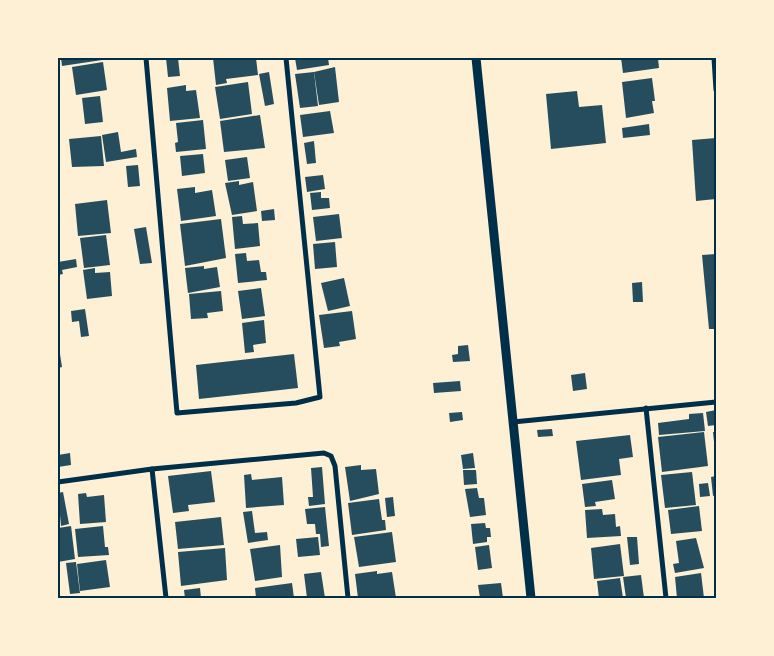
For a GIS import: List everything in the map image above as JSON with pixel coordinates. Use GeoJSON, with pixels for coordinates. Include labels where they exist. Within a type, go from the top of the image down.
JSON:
{"type":"FeatureCollection","features":[{"type":"Feature","properties":{"kind":"street"},"geometry":{"type":"LineString","coordinates":[[146,58],[177,413],[296,403],[320,397],[286,58]]}},
{"type":"Feature","properties":{"kind":"street"},"geometry":{"type":"LineString","coordinates":[[476,58],[531,598]]}},
{"type":"Feature","properties":{"kind":"street"},"geometry":{"type":"LineString","coordinates":[[714,58],[716,90]]}},
{"type":"Feature","properties":{"kind":"street"},"geometry":{"type":"LineString","coordinates":[[513,422],[716,402]]}},
{"type":"Feature","properties":{"kind":"street"},"geometry":{"type":"LineString","coordinates":[[646,408],[666,598]]}},
{"type":"Feature","properties":{"kind":"street"},"geometry":{"type":"LineString","coordinates":[[58,482],[152,469],[324,454],[331,456],[335,466],[348,598]]}},
{"type":"Feature","properties":{"kind":"street"},"geometry":{"type":"LineString","coordinates":[[152,469],[166,598]]}},
{"type":"Feature","properties":{"kind":"building"},"geometry":{"type":"Polygon","coordinates":[[[61,58],[101,58],[102,60],[62,66],[61,58]]]}},
{"type":"Feature","properties":{"kind":"building"},"geometry":{"type":"Polygon","coordinates":[[[166,58],[178,58],[180,76],[168,77],[166,58]]]}},
{"type":"Feature","properties":{"kind":"building"},"geometry":{"type":"Polygon","coordinates":[[[213,58],[256,58],[258,75],[226,79],[227,83],[216,85],[213,58]]]}},
{"type":"Feature","properties":{"kind":"building"},"geometry":{"type":"Polygon","coordinates":[[[295,58],[328,58],[329,65],[297,70],[295,58]]]}},
{"type":"Feature","properties":{"kind":"building"},"geometry":{"type":"Polygon","coordinates":[[[621,58],[658,58],[659,68],[623,73],[621,58]]]}},
{"type":"Feature","properties":{"kind":"building"},"geometry":{"type":"Polygon","coordinates":[[[103,62],[107,90],[76,95],[72,67],[103,62]]]}},
{"type":"Feature","properties":{"kind":"building"},"geometry":{"type":"Polygon","coordinates":[[[335,67],[339,102],[319,105],[314,72],[335,67]]]}},
{"type":"Feature","properties":{"kind":"building"},"geometry":{"type":"Polygon","coordinates":[[[269,72],[274,104],[265,106],[259,74],[269,72]]]}},
{"type":"Feature","properties":{"kind":"building"},"geometry":{"type":"Polygon","coordinates":[[[314,72],[318,106],[300,108],[295,74],[314,72]]]}},
{"type":"Feature","properties":{"kind":"building"},"geometry":{"type":"Polygon","coordinates":[[[652,78],[655,101],[652,101],[654,113],[626,118],[622,82],[652,78]]]}},
{"type":"Feature","properties":{"kind":"building"},"geometry":{"type":"Polygon","coordinates":[[[248,82],[252,114],[220,119],[215,87],[248,82]]]}},
{"type":"Feature","properties":{"kind":"building"},"geometry":{"type":"Polygon","coordinates":[[[186,85],[186,91],[196,90],[200,118],[170,121],[167,88],[186,85]]]}},
{"type":"Feature","properties":{"kind":"building"},"geometry":{"type":"Polygon","coordinates":[[[577,91],[579,107],[602,105],[606,143],[551,149],[546,94],[577,91]]]}},
{"type":"Feature","properties":{"kind":"building"},"geometry":{"type":"Polygon","coordinates":[[[100,96],[103,122],[85,124],[82,98],[100,96]]]}},
{"type":"Feature","properties":{"kind":"building"},"geometry":{"type":"Polygon","coordinates":[[[330,111],[334,133],[303,137],[300,115],[330,111]]]}},
{"type":"Feature","properties":{"kind":"building"},"geometry":{"type":"Polygon","coordinates":[[[260,115],[265,148],[224,152],[220,121],[260,115]]]}},
{"type":"Feature","properties":{"kind":"building"},"geometry":{"type":"Polygon","coordinates":[[[203,120],[206,149],[176,152],[175,143],[178,142],[176,123],[203,120]]]}},
{"type":"Feature","properties":{"kind":"building"},"geometry":{"type":"Polygon","coordinates":[[[649,124],[650,135],[623,138],[622,128],[649,124]]]}},
{"type":"Feature","properties":{"kind":"building"},"geometry":{"type":"Polygon","coordinates":[[[118,132],[121,152],[136,149],[137,157],[106,162],[102,135],[118,132]]]}},
{"type":"Feature","properties":{"kind":"building"},"geometry":{"type":"Polygon","coordinates":[[[101,136],[104,166],[72,167],[69,139],[101,136]]]}},
{"type":"Feature","properties":{"kind":"building"},"geometry":{"type":"Polygon","coordinates":[[[716,138],[716,199],[696,201],[692,140],[716,138]]]}},
{"type":"Feature","properties":{"kind":"building"},"geometry":{"type":"Polygon","coordinates":[[[314,141],[316,163],[307,164],[304,143],[314,141]]]}},
{"type":"Feature","properties":{"kind":"building"},"geometry":{"type":"Polygon","coordinates":[[[203,154],[205,173],[182,176],[180,156],[203,154]]]}},
{"type":"Feature","properties":{"kind":"building"},"geometry":{"type":"Polygon","coordinates":[[[247,157],[250,178],[228,181],[225,160],[247,157]]]}},
{"type":"Feature","properties":{"kind":"building"},"geometry":{"type":"Polygon","coordinates":[[[138,165],[140,186],[128,187],[126,166],[138,165]]]}},
{"type":"Feature","properties":{"kind":"building"},"geometry":{"type":"Polygon","coordinates":[[[323,175],[325,189],[307,192],[305,177],[323,175]]]}},
{"type":"Feature","properties":{"kind":"building"},"geometry":{"type":"Polygon","coordinates":[[[239,181],[239,185],[253,182],[257,211],[232,215],[225,183],[239,181]]]}},
{"type":"Feature","properties":{"kind":"building"},"geometry":{"type":"Polygon","coordinates":[[[195,187],[195,193],[212,190],[216,216],[181,221],[177,189],[195,187]]]}},
{"type":"Feature","properties":{"kind":"building"},"geometry":{"type":"Polygon","coordinates":[[[321,192],[321,198],[329,198],[330,208],[312,210],[310,193],[321,192]]]}},
{"type":"Feature","properties":{"kind":"building"},"geometry":{"type":"Polygon","coordinates":[[[107,200],[111,233],[78,236],[75,204],[107,200]]]}},
{"type":"Feature","properties":{"kind":"building"},"geometry":{"type":"Polygon","coordinates":[[[274,209],[275,220],[262,221],[261,211],[274,209]]]}},
{"type":"Feature","properties":{"kind":"building"},"geometry":{"type":"Polygon","coordinates":[[[339,214],[342,238],[316,241],[313,217],[339,214]]]}},
{"type":"Feature","properties":{"kind":"building"},"geometry":{"type":"Polygon","coordinates":[[[242,216],[243,224],[258,223],[260,246],[235,249],[232,217],[242,216]]]}},
{"type":"Feature","properties":{"kind":"building"},"geometry":{"type":"Polygon","coordinates":[[[221,219],[226,258],[185,266],[180,224],[221,219]]]}},
{"type":"Feature","properties":{"kind":"building"},"geometry":{"type":"Polygon","coordinates":[[[146,227],[152,263],[140,264],[134,229],[146,227]]]}},
{"type":"Feature","properties":{"kind":"building"},"geometry":{"type":"Polygon","coordinates":[[[106,235],[110,265],[84,268],[80,238],[106,235]]]}},
{"type":"Feature","properties":{"kind":"building"},"geometry":{"type":"Polygon","coordinates":[[[335,242],[337,267],[315,269],[313,244],[335,242]]]}},
{"type":"Feature","properties":{"kind":"building"},"geometry":{"type":"Polygon","coordinates":[[[246,253],[247,261],[259,260],[261,272],[266,272],[267,280],[238,283],[235,254],[246,253]]]}},
{"type":"Feature","properties":{"kind":"building"},"geometry":{"type":"Polygon","coordinates":[[[716,254],[716,329],[709,329],[702,255],[716,254]]]}},
{"type":"Feature","properties":{"kind":"building"},"geometry":{"type":"Polygon","coordinates":[[[76,259],[77,267],[62,270],[63,274],[58,275],[58,262],[76,259]]]}},
{"type":"Feature","properties":{"kind":"building"},"geometry":{"type":"Polygon","coordinates":[[[204,266],[204,269],[217,267],[220,287],[188,293],[185,268],[204,266]]]}},
{"type":"Feature","properties":{"kind":"building"},"geometry":{"type":"Polygon","coordinates":[[[95,268],[95,273],[110,272],[112,296],[87,299],[83,270],[95,268]]]}},
{"type":"Feature","properties":{"kind":"building"},"geometry":{"type":"Polygon","coordinates":[[[344,278],[350,306],[328,311],[321,283],[344,278]]]}},
{"type":"Feature","properties":{"kind":"building"},"geometry":{"type":"Polygon","coordinates":[[[642,282],[643,302],[633,302],[632,283],[642,282]]]}},
{"type":"Feature","properties":{"kind":"building"},"geometry":{"type":"Polygon","coordinates":[[[261,288],[265,316],[242,319],[238,291],[261,288]]]}},
{"type":"Feature","properties":{"kind":"building"},"geometry":{"type":"Polygon","coordinates":[[[221,291],[223,311],[207,313],[208,318],[191,319],[189,294],[221,291]]]}},
{"type":"Feature","properties":{"kind":"building"},"geometry":{"type":"Polygon","coordinates":[[[85,309],[89,336],[81,337],[79,321],[72,322],[71,311],[85,309]]]}},
{"type":"Feature","properties":{"kind":"building"},"geometry":{"type":"Polygon","coordinates":[[[352,311],[356,339],[339,342],[340,346],[324,348],[319,315],[352,311]]]}},
{"type":"Feature","properties":{"kind":"building"},"geometry":{"type":"Polygon","coordinates":[[[264,320],[266,343],[253,345],[254,352],[245,353],[242,323],[264,320]]]}},
{"type":"Feature","properties":{"kind":"building"},"geometry":{"type":"Polygon","coordinates":[[[58,341],[62,367],[58,368],[58,341]]]}},
{"type":"Feature","properties":{"kind":"building"},"geometry":{"type":"Polygon","coordinates":[[[468,345],[470,361],[453,362],[452,355],[458,354],[458,346],[468,345]]]}},
{"type":"Feature","properties":{"kind":"building"},"geometry":{"type":"Polygon","coordinates":[[[294,354],[298,388],[199,399],[196,365],[294,354]]]}},
{"type":"Feature","properties":{"kind":"building"},"geometry":{"type":"Polygon","coordinates":[[[585,373],[587,389],[573,391],[571,375],[585,373]]]}},
{"type":"Feature","properties":{"kind":"building"},"geometry":{"type":"Polygon","coordinates":[[[460,381],[461,391],[434,393],[433,383],[460,381]]]}},
{"type":"Feature","properties":{"kind":"building"},"geometry":{"type":"Polygon","coordinates":[[[716,410],[716,425],[708,426],[706,412],[716,410]]]}},
{"type":"Feature","properties":{"kind":"building"},"geometry":{"type":"Polygon","coordinates":[[[462,412],[463,420],[450,422],[449,413],[462,412]]]}},
{"type":"Feature","properties":{"kind":"building"},"geometry":{"type":"Polygon","coordinates":[[[703,413],[705,431],[659,435],[658,423],[689,419],[689,414],[703,413]]]}},
{"type":"Feature","properties":{"kind":"building"},"geometry":{"type":"Polygon","coordinates":[[[552,429],[553,436],[538,437],[537,430],[552,429]]]}},
{"type":"Feature","properties":{"kind":"building"},"geometry":{"type":"Polygon","coordinates":[[[704,432],[708,466],[662,472],[658,437],[704,432]]]}},
{"type":"Feature","properties":{"kind":"building"},"geometry":{"type":"Polygon","coordinates":[[[713,432],[716,432],[716,451],[715,451],[713,432]]]}},
{"type":"Feature","properties":{"kind":"building"},"geometry":{"type":"Polygon","coordinates":[[[630,435],[633,457],[619,459],[621,475],[581,480],[576,441],[630,435]]]}},
{"type":"Feature","properties":{"kind":"building"},"geometry":{"type":"Polygon","coordinates":[[[70,453],[71,465],[58,467],[58,455],[70,453]]]}},
{"type":"Feature","properties":{"kind":"building"},"geometry":{"type":"Polygon","coordinates":[[[473,453],[475,468],[463,469],[461,455],[473,453]]]}},
{"type":"Feature","properties":{"kind":"building"},"geometry":{"type":"Polygon","coordinates":[[[361,465],[361,470],[376,469],[379,494],[350,501],[345,467],[361,465]]]}},
{"type":"Feature","properties":{"kind":"building"},"geometry":{"type":"Polygon","coordinates":[[[322,467],[325,504],[309,506],[308,497],[313,497],[311,468],[322,467]]]}},
{"type":"Feature","properties":{"kind":"building"},"geometry":{"type":"Polygon","coordinates":[[[463,470],[476,470],[477,484],[464,485],[463,470]]]}},
{"type":"Feature","properties":{"kind":"building"},"geometry":{"type":"Polygon","coordinates":[[[211,471],[215,502],[188,505],[189,511],[173,513],[168,476],[211,471]]]}},
{"type":"Feature","properties":{"kind":"building"},"geometry":{"type":"Polygon","coordinates":[[[692,472],[696,505],[665,508],[661,475],[692,472]]]}},
{"type":"Feature","properties":{"kind":"building"},"geometry":{"type":"Polygon","coordinates":[[[251,474],[252,480],[282,477],[284,505],[246,508],[244,475],[251,474]]]}},
{"type":"Feature","properties":{"kind":"building"},"geometry":{"type":"Polygon","coordinates":[[[716,476],[716,495],[713,496],[711,477],[716,476]]]}},
{"type":"Feature","properties":{"kind":"building"},"geometry":{"type":"Polygon","coordinates":[[[612,480],[615,499],[595,502],[596,506],[585,507],[582,484],[612,480]]]}},
{"type":"Feature","properties":{"kind":"building"},"geometry":{"type":"Polygon","coordinates":[[[708,483],[710,496],[700,497],[699,484],[708,483]]]}},
{"type":"Feature","properties":{"kind":"building"},"geometry":{"type":"Polygon","coordinates":[[[477,488],[479,498],[484,498],[486,515],[470,517],[465,489],[477,488]]]}},
{"type":"Feature","properties":{"kind":"building"},"geometry":{"type":"Polygon","coordinates":[[[63,492],[69,524],[61,526],[58,493],[63,492]]]}},
{"type":"Feature","properties":{"kind":"building"},"geometry":{"type":"Polygon","coordinates":[[[86,493],[87,497],[104,495],[106,522],[80,524],[78,494],[86,493]]]}},
{"type":"Feature","properties":{"kind":"building"},"geometry":{"type":"Polygon","coordinates":[[[393,497],[395,516],[387,517],[385,498],[393,497]]]}},
{"type":"Feature","properties":{"kind":"building"},"geometry":{"type":"Polygon","coordinates":[[[379,499],[382,520],[385,520],[386,530],[352,535],[348,503],[379,499]]]}},
{"type":"Feature","properties":{"kind":"building"},"geometry":{"type":"Polygon","coordinates":[[[699,506],[702,531],[671,534],[668,510],[699,506]]]}},
{"type":"Feature","properties":{"kind":"building"},"geometry":{"type":"Polygon","coordinates":[[[325,507],[329,546],[321,547],[320,534],[316,534],[315,524],[307,524],[305,509],[325,507]]]}},
{"type":"Feature","properties":{"kind":"building"},"geometry":{"type":"Polygon","coordinates":[[[602,509],[603,515],[615,514],[616,527],[620,526],[621,536],[587,538],[585,510],[602,509]]]}},
{"type":"Feature","properties":{"kind":"building"},"geometry":{"type":"Polygon","coordinates":[[[252,511],[255,533],[267,532],[268,540],[248,543],[243,512],[252,511]]]}},
{"type":"Feature","properties":{"kind":"building"},"geometry":{"type":"Polygon","coordinates":[[[221,517],[224,545],[178,549],[175,522],[221,517]]]}},
{"type":"Feature","properties":{"kind":"building"},"geometry":{"type":"Polygon","coordinates":[[[485,523],[486,528],[490,528],[491,537],[487,537],[487,542],[473,544],[471,524],[485,523]]]}},
{"type":"Feature","properties":{"kind":"building"},"geometry":{"type":"Polygon","coordinates":[[[71,526],[75,559],[58,562],[58,528],[71,526]]]}},
{"type":"Feature","properties":{"kind":"building"},"geometry":{"type":"Polygon","coordinates":[[[103,526],[105,547],[108,547],[109,555],[78,557],[75,529],[103,526]]]}},
{"type":"Feature","properties":{"kind":"building"},"geometry":{"type":"Polygon","coordinates":[[[392,532],[396,562],[359,567],[354,537],[392,532]]]}},
{"type":"Feature","properties":{"kind":"building"},"geometry":{"type":"Polygon","coordinates":[[[318,537],[320,555],[298,557],[296,539],[318,537]]]}},
{"type":"Feature","properties":{"kind":"building"},"geometry":{"type":"Polygon","coordinates":[[[627,537],[637,537],[639,564],[630,565],[627,537]]]}},
{"type":"Feature","properties":{"kind":"building"},"geometry":{"type":"Polygon","coordinates":[[[696,538],[704,568],[675,573],[673,564],[679,563],[676,541],[696,538]]]}},
{"type":"Feature","properties":{"kind":"building"},"geometry":{"type":"Polygon","coordinates":[[[620,544],[624,576],[594,579],[591,548],[620,544]]]}},
{"type":"Feature","properties":{"kind":"building"},"geometry":{"type":"Polygon","coordinates":[[[280,545],[282,577],[255,581],[250,549],[280,545]]]}},
{"type":"Feature","properties":{"kind":"building"},"geometry":{"type":"Polygon","coordinates":[[[489,545],[492,568],[478,570],[475,547],[489,545]]]}},
{"type":"Feature","properties":{"kind":"building"},"geometry":{"type":"Polygon","coordinates":[[[225,548],[227,580],[181,586],[178,552],[225,548]]]}},
{"type":"Feature","properties":{"kind":"building"},"geometry":{"type":"Polygon","coordinates":[[[106,560],[110,587],[80,591],[77,564],[106,560]]]}},
{"type":"Feature","properties":{"kind":"building"},"geometry":{"type":"Polygon","coordinates":[[[76,562],[80,593],[70,594],[66,563],[76,562]]]}},
{"type":"Feature","properties":{"kind":"building"},"geometry":{"type":"Polygon","coordinates":[[[377,571],[377,574],[392,572],[396,598],[358,598],[355,574],[377,571]]]}},
{"type":"Feature","properties":{"kind":"building"},"geometry":{"type":"Polygon","coordinates":[[[321,572],[325,598],[307,598],[304,574],[321,572]]]}},
{"type":"Feature","properties":{"kind":"building"},"geometry":{"type":"Polygon","coordinates":[[[701,573],[704,598],[677,598],[675,577],[701,573]]]}},
{"type":"Feature","properties":{"kind":"building"},"geometry":{"type":"Polygon","coordinates":[[[641,575],[644,598],[626,598],[623,577],[641,575]]]}},
{"type":"Feature","properties":{"kind":"building"},"geometry":{"type":"Polygon","coordinates":[[[620,578],[623,598],[599,598],[597,581],[620,578]]]}},
{"type":"Feature","properties":{"kind":"building"},"geometry":{"type":"Polygon","coordinates":[[[292,583],[294,598],[256,598],[255,588],[292,583]]]}},
{"type":"Feature","properties":{"kind":"building"},"geometry":{"type":"Polygon","coordinates":[[[501,583],[503,598],[480,598],[478,585],[501,583]]]}},
{"type":"Feature","properties":{"kind":"building"},"geometry":{"type":"Polygon","coordinates":[[[200,588],[201,598],[185,598],[184,590],[200,588]]]}}]}
